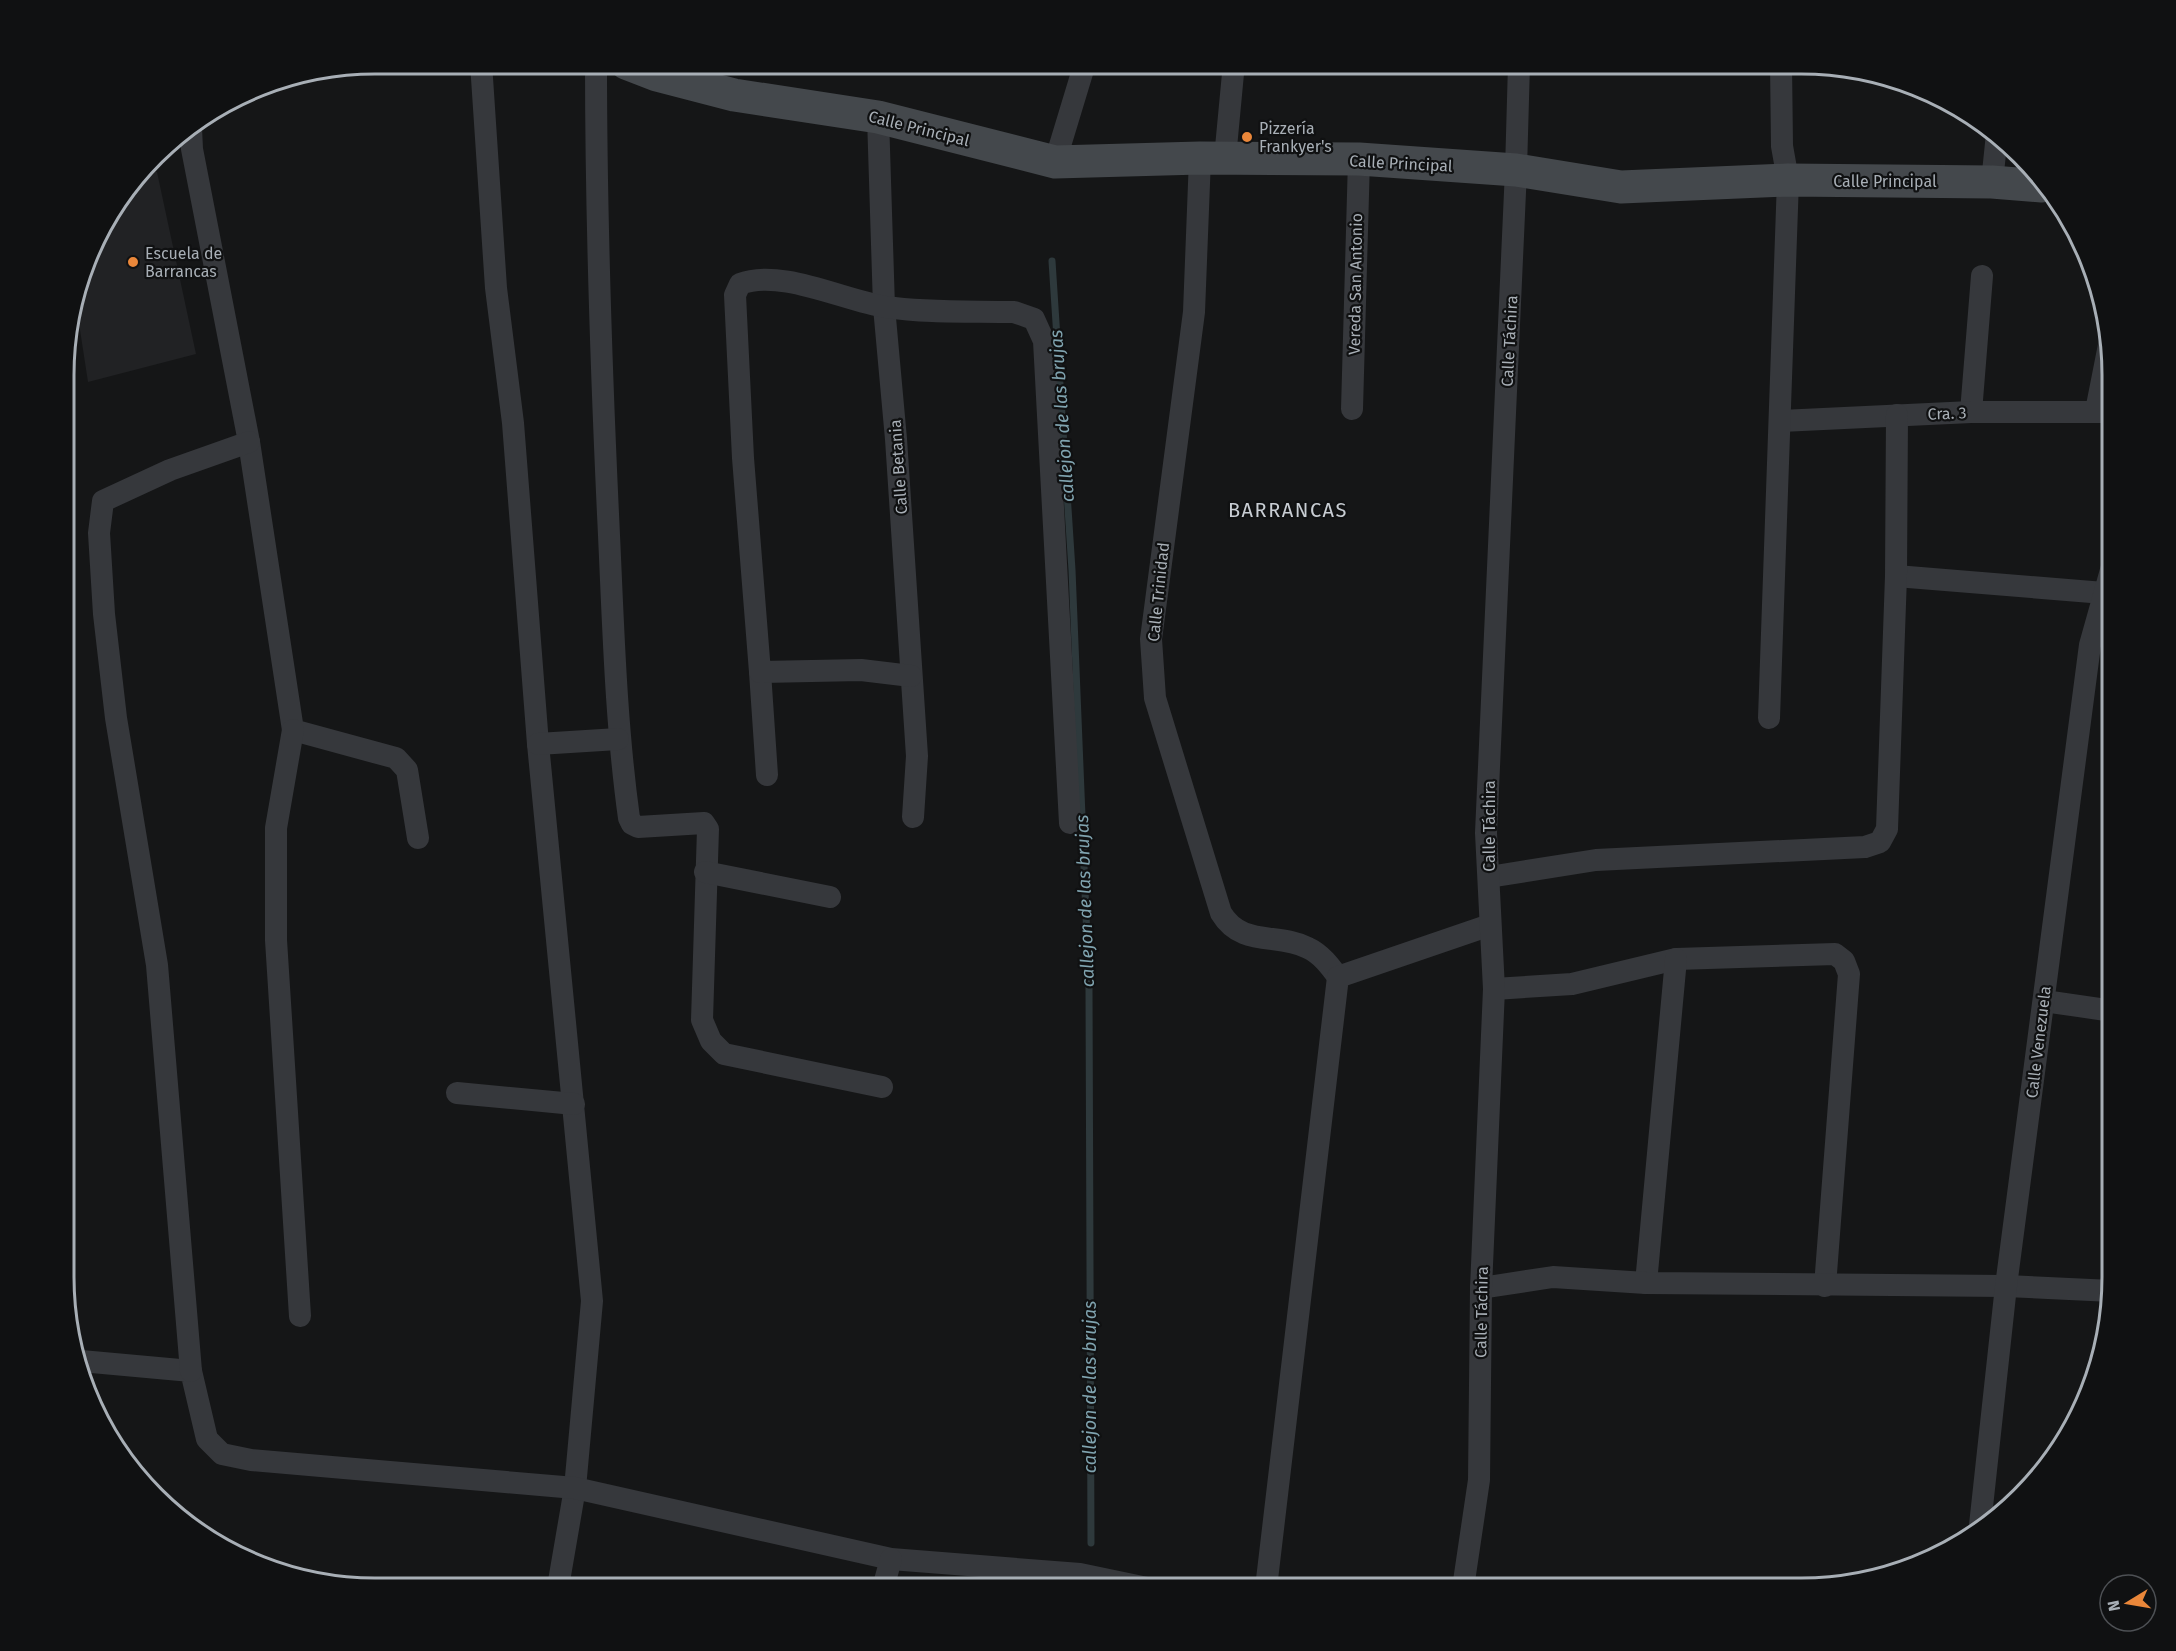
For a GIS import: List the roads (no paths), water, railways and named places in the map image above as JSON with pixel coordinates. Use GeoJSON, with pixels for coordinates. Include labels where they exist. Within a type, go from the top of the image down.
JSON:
{"type":"FeatureCollection","features":[{"type":"Feature","properties":{"kind":"street"},"geometry":{"type":"LineString","coordinates":[[482,74],[496,288],[513,423],[538,744],[592,1301],[574,1488],[559,1578]]}},
{"type":"Feature","properties":{"kind":"street"},"geometry":{"type":"LineString","coordinates":[[596,74],[597,267],[618,739],[632,824],[638,827],[707,825],[702,1020],[711,1041],[724,1054],[882,1087]]}},
{"type":"Feature","properties":{"kind":"street","name":"Calle Principal"},"geometry":{"type":"LineString","coordinates":[[654,74],[734,95],[878,117],[1055,162],[1213,158],[1359,159],[1516,170],[1621,188],[1788,180],[1992,182],[2036,185]]}},
{"type":"Feature","properties":{"kind":"street"},"geometry":{"type":"LineString","coordinates":[[1055,162],[1082,74]]}},
{"type":"Feature","properties":{"kind":"street"},"geometry":{"type":"LineString","coordinates":[[1213,158],[1232,74]]}},
{"type":"Feature","properties":{"kind":"street","name":"Calle Táchira"},"geometry":{"type":"LineString","coordinates":[[1464,1578],[1479,1480],[1481,1288],[1494,989],[1486,822],[1519,74]]}},
{"type":"Feature","properties":{"kind":"street"},"geometry":{"type":"LineString","coordinates":[[1769,718],[1788,180],[1782,146],[1781,74]]}},
{"type":"Feature","properties":{"kind":"street","name":"Calle Betania"},"geometry":{"type":"LineString","coordinates":[[878,117],[884,307],[896,439],[917,756],[913,817]]}},
{"type":"Feature","properties":{"kind":"street"},"geometry":{"type":"LineString","coordinates":[[191,136],[192,149],[249,442],[293,730],[276,828],[276,940],[300,1316]]}},
{"type":"Feature","properties":{"kind":"street"},"geometry":{"type":"LineString","coordinates":[[1992,182],[1995,144]]}},
{"type":"Feature","properties":{"kind":"street","name":"Calle Trinidad"},"geometry":{"type":"LineString","coordinates":[[1213,158],[1151,639],[1155,698],[1221,913],[1229,927],[1243,934],[1308,947],[1324,959],[1338,977]]}},
{"type":"Feature","properties":{"kind":"street","name":"Vereda San Antonio"},"geometry":{"type":"LineString","coordinates":[[1352,409],[1359,159]]}},
{"type":"Feature","properties":{"kind":"street"},"geometry":{"type":"LineString","coordinates":[[1971,412],[1982,276]]}},
{"type":"Feature","properties":{"kind":"street"},"geometry":{"type":"LineString","coordinates":[[767,775],[743,458],[735,295],[740,284],[754,278],[826,289],[884,307],[1014,312],[1034,319],[1044,341],[1070,823]]}},
{"type":"Feature","properties":{"kind":"street","name":"Cra. 3"},"geometry":{"type":"LineString","coordinates":[[1781,421],[1971,412],[2102,412]]}},
{"type":"Feature","properties":{"kind":"street"},"geometry":{"type":"LineString","coordinates":[[1489,877],[1596,860],[1865,847],[1880,842],[1887,830],[1896,576],[1898,415]]}},
{"type":"Feature","properties":{"kind":"street"},"geometry":{"type":"LineString","coordinates":[[249,442],[170,470],[102,501],[99,533],[104,614],[116,718],[157,965],[191,1371],[207,1438],[222,1454],[251,1460],[574,1488],[891,1559],[1053,1578]]}},
{"type":"Feature","properties":{"kind":"street"},"geometry":{"type":"LineString","coordinates":[[1896,576],[2102,593]]}},
{"type":"Feature","properties":{"kind":"street","name":"Calle Venezuela"},"geometry":{"type":"LineString","coordinates":[[1981,1518],[2006,1286],[2090,645],[2102,600]]}},
{"type":"Feature","properties":{"kind":"street"},"geometry":{"type":"LineString","coordinates":[[760,672],[861,670],[911,676]]}},
{"type":"Feature","properties":{"kind":"street"},"geometry":{"type":"LineString","coordinates":[[293,730],[396,758],[402,762],[407,770],[418,838]]}},
{"type":"Feature","properties":{"kind":"street"},"geometry":{"type":"LineString","coordinates":[[538,744],[618,739]]}},
{"type":"Feature","properties":{"kind":"street"},"geometry":{"type":"LineString","coordinates":[[705,872],[830,897]]}},
{"type":"Feature","properties":{"kind":"street"},"geometry":{"type":"LineString","coordinates":[[1267,1578],[1338,977],[1490,925]]}},
{"type":"Feature","properties":{"kind":"street"},"geometry":{"type":"LineString","coordinates":[[1494,989],[1572,984],[1676,959],[1835,954],[1844,961],[1849,974],[1825,1286]]}},
{"type":"Feature","properties":{"kind":"street"},"geometry":{"type":"LineString","coordinates":[[1646,1283],[1676,959]]}},
{"type":"Feature","properties":{"kind":"street"},"geometry":{"type":"LineString","coordinates":[[2044,1001],[2102,1010]]}},
{"type":"Feature","properties":{"kind":"street"},"geometry":{"type":"LineString","coordinates":[[457,1094],[574,1104]]}},
{"type":"Feature","properties":{"kind":"street"},"geometry":{"type":"LineString","coordinates":[[1481,1288],[1553,1277],[1646,1283],[2006,1286],[2102,1291]]}},
{"type":"Feature","properties":{"kind":"street"},"geometry":{"type":"LineString","coordinates":[[86,1361],[191,1371]]}},
{"type":"Feature","properties":{"kind":"street"},"geometry":{"type":"LineString","coordinates":[[886,1578],[891,1559]]}},
{"type":"Feature","properties":{"kind":"waterway","name":"callejon de las brujas"},"geometry":{"type":"LineString","coordinates":[[1052,261],[1072,570],[1089,989],[1091,1543]]}},
{"type":"Feature","properties":{"kind":"place","name":"Pizzería Frankyer's"},"geometry":{"type":"Point","coordinates":[1247,137]}},
{"type":"Feature","properties":{"kind":"place","name":"Escuela de Barrancas"},"geometry":{"type":"Point","coordinates":[133,262]}},
{"type":"Feature","properties":{"kind":"district","name":"BARRANCAS"},"geometry":{"type":"Point","coordinates":[1288,510]}}]}
